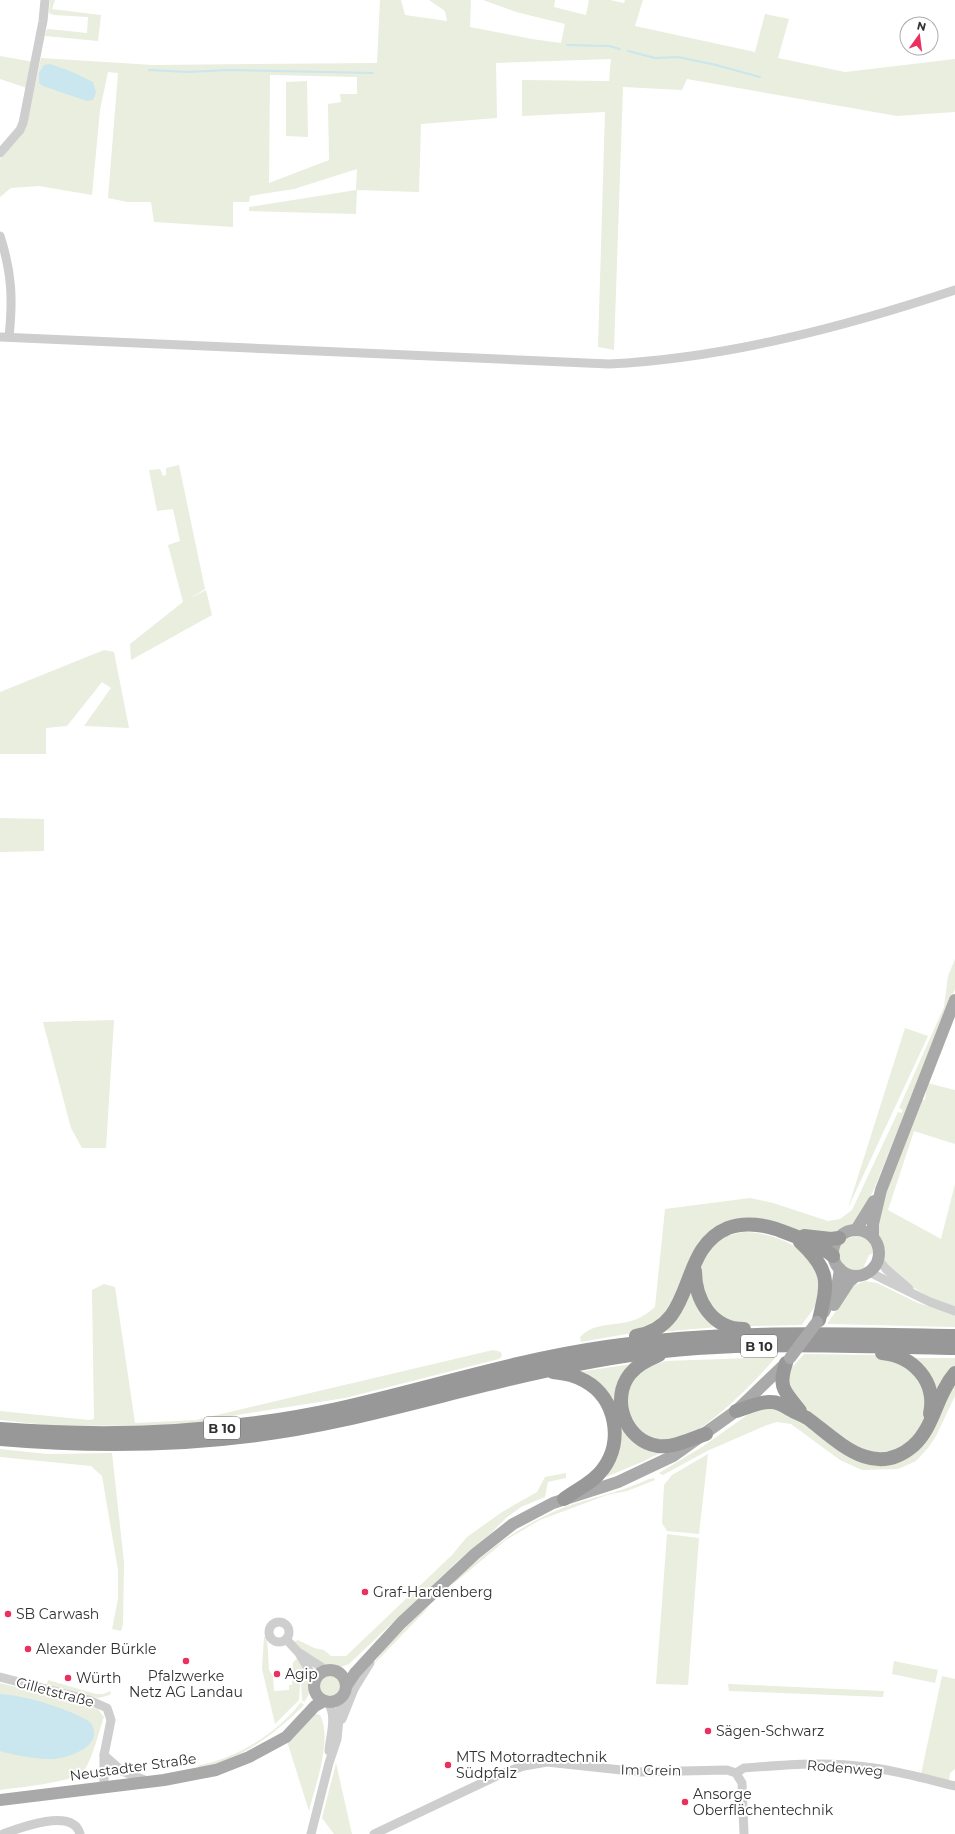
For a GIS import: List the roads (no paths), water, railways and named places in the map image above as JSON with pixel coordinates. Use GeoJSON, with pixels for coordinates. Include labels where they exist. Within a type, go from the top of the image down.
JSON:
{"type":"FeatureCollection","features":[{"type":"Feature","properties":{"kind":"highway"},"geometry":{"type":"LineString","coordinates":[[606,1347],[625,1338],[648,1333],[669,1320],[683,1298],[702,1249],[708,1240],[721,1231],[735,1226],[755,1224],[793,1235],[823,1249],[834,1256]]}},
{"type":"Feature","properties":{"kind":"highway"},"geometry":{"type":"LineString","coordinates":[[793,1235],[831,1239],[839,1238]]}},
{"type":"Feature","properties":{"kind":"highway"},"geometry":{"type":"LineString","coordinates":[[793,1235],[814,1256],[824,1273],[826,1292],[818,1321]]}},
{"type":"Feature","properties":{"kind":"highway"},"geometry":{"type":"LineString","coordinates":[[696,1264],[695,1281],[698,1294],[705,1309],[716,1320],[730,1327],[778,1334]]}},
{"type":"Feature","properties":{"kind":"highway","name":"B 10"},"geometry":{"type":"LineString","coordinates":[[0,1429],[112,1434],[181,1432],[238,1426],[339,1409],[543,1358],[606,1347],[702,1336],[778,1334],[955,1336]]}},
{"type":"Feature","properties":{"kind":"highway","name":"B 10"},"geometry":{"type":"LineString","coordinates":[[0,1439],[57,1444],[114,1445],[182,1442],[244,1436],[341,1420],[544,1370],[614,1357],[668,1350],[763,1346],[955,1348]]}},
{"type":"Feature","properties":{"kind":"highway"},"geometry":{"type":"LineString","coordinates":[[850,1346],[898,1356],[910,1362],[919,1370],[928,1384],[931,1395],[931,1408],[928,1427]]}},
{"type":"Feature","properties":{"kind":"highway"},"geometry":{"type":"LineString","coordinates":[[668,1350],[643,1363],[630,1374],[621,1393],[623,1416],[636,1435],[647,1442],[658,1446],[671,1446],[706,1434]]}},
{"type":"Feature","properties":{"kind":"highway"},"geometry":{"type":"LineString","coordinates":[[788,1361],[782,1376],[782,1386],[806,1417]]}},
{"type":"Feature","properties":{"kind":"highway"},"geometry":{"type":"LineString","coordinates":[[544,1370],[570,1375],[586,1381],[593,1387],[608,1406],[615,1427],[612,1451],[603,1469],[591,1481],[577,1488],[564,1499]]}},
{"type":"Feature","properties":{"kind":"highway"},"geometry":{"type":"LineString","coordinates":[[736,1411],[760,1403],[772,1402],[784,1405],[806,1417],[844,1448],[860,1456],[884,1458],[906,1451],[917,1442],[934,1417],[946,1385],[955,1374]]}},
{"type":"Feature","properties":{"kind":"main road"},"geometry":{"type":"LineString","coordinates":[[818,1321],[834,1306],[849,1282],[856,1276],[869,1272],[874,1268],[878,1259],[879,1250],[873,1238],[873,1224],[881,1190],[955,1000]]}},
{"type":"Feature","properties":{"kind":"main road"},"geometry":{"type":"LineString","coordinates":[[856,1230],[881,1190]]}},
{"type":"Feature","properties":{"kind":"main road"},"geometry":{"type":"LineString","coordinates":[[856,1276],[846,1274],[840,1269],[834,1256],[835,1245],[839,1238],[847,1232],[856,1230],[863,1231],[873,1238]]}},
{"type":"Feature","properties":{"kind":"main road"},"geometry":{"type":"LineString","coordinates":[[347,1685],[344,1676],[339,1672],[326,1670],[318,1675],[315,1685],[317,1695],[326,1701],[335,1701],[341,1698],[355,1673],[401,1623],[474,1554],[513,1524],[535,1511],[564,1499],[601,1488],[674,1456],[736,1411],[788,1361],[818,1321],[835,1290],[840,1269]]}},
{"type":"Feature","properties":{"kind":"main road"},"geometry":{"type":"LineString","coordinates":[[339,1672],[349,1667],[382,1635],[401,1623]]}},
{"type":"Feature","properties":{"kind":"main road","name":"Neustadter Straße"},"geometry":{"type":"LineString","coordinates":[[266,1747],[300,1713],[315,1685]]}},
{"type":"Feature","properties":{"kind":"main road","name":"Neustadter Straße"},"geometry":{"type":"LineString","coordinates":[[0,1800],[148,1781],[216,1770],[249,1757],[286,1737],[315,1706],[326,1701]]}},
{"type":"Feature","properties":{"kind":"street"},"geometry":{"type":"LineString","coordinates":[[0,153],[23,123],[43,21],[45,0]]}},
{"type":"Feature","properties":{"kind":"street"},"geometry":{"type":"LineString","coordinates":[[0,236],[10,274],[4,337],[609,364],[652,362],[758,343],[860,319],[955,290]]}},
{"type":"Feature","properties":{"kind":"street"},"geometry":{"type":"LineString","coordinates":[[878,1259],[915,1295]]}},
{"type":"Feature","properties":{"kind":"street"},"geometry":{"type":"LineString","coordinates":[[869,1272],[915,1295],[955,1311]]}},
{"type":"Feature","properties":{"kind":"street"},"geometry":{"type":"LineString","coordinates":[[339,1726],[360,1677],[401,1623]]}},
{"type":"Feature","properties":{"kind":"street"},"geometry":{"type":"LineString","coordinates":[[286,1639],[298,1652],[326,1670]]}},
{"type":"Feature","properties":{"kind":"street"},"geometry":{"type":"LineString","coordinates":[[298,1652],[315,1685]]}},
{"type":"Feature","properties":{"kind":"street","name":"Gilletstraße"},"geometry":{"type":"LineString","coordinates":[[0,1677],[102,1704],[109,1710],[111,1720],[104,1755]]}},
{"type":"Feature","properties":{"kind":"street"},"geometry":{"type":"LineString","coordinates":[[328,1763],[334,1749],[339,1726],[341,1698]]}},
{"type":"Feature","properties":{"kind":"street"},"geometry":{"type":"LineString","coordinates":[[311,1834],[328,1763],[332,1714],[331,1708],[326,1701]]}},
{"type":"Feature","properties":{"kind":"street"},"geometry":{"type":"LineString","coordinates":[[104,1755],[122,1771],[148,1781]]}},
{"type":"Feature","properties":{"kind":"street"},"geometry":{"type":"LineString","coordinates":[[104,1755],[104,1786]]}},
{"type":"Feature","properties":{"kind":"street","name":"Im Grein"},"geometry":{"type":"LineString","coordinates":[[374,1834],[498,1775],[535,1764],[559,1762],[640,1772],[718,1770],[736,1773]]}},
{"type":"Feature","properties":{"kind":"street","name":"Rodenweg"},"geometry":{"type":"LineString","coordinates":[[736,1773],[744,1768],[794,1764],[836,1764],[867,1767],[955,1786]]}},
{"type":"Feature","properties":{"kind":"street"},"geometry":{"type":"LineString","coordinates":[[736,1773],[741,1780],[742,1787],[744,1834]]}},
{"type":"Feature","properties":{"kind":"street"},"geometry":{"type":"LineString","coordinates":[[3,1834],[26,1825],[60,1821],[70,1822],[76,1826],[80,1834]]}},
{"type":"Feature","properties":{"kind":"water"},"geometry":{"type":"Polygon","coordinates":[[[50,64],[70,71],[93,82],[96,92],[93,100],[87,101],[43,86],[39,83],[39,73],[44,65],[50,64]]]}},
{"type":"Feature","properties":{"kind":"water"},"geometry":{"type":"Polygon","coordinates":[[[0,1694],[37,1701],[71,1712],[88,1721],[92,1725],[94,1732],[93,1739],[83,1749],[76,1753],[55,1759],[27,1757],[0,1751],[0,1694]]]}},
{"type":"Feature","properties":{"kind":"waterway"},"geometry":{"type":"LineString","coordinates":[[567,45],[609,46],[620,49]]}},
{"type":"Feature","properties":{"kind":"waterway"},"geometry":{"type":"LineString","coordinates":[[628,51],[655,58],[678,57],[716,65],[760,77]]}},
{"type":"Feature","properties":{"kind":"waterway"},"geometry":{"type":"LineString","coordinates":[[149,70],[188,72],[230,70],[373,73]]}},
{"type":"Feature","properties":{"kind":"place","name":"Graf-Hardenberg"},"geometry":{"type":"Point","coordinates":[365,1592]}},
{"type":"Feature","properties":{"kind":"place","name":"SB Carwash"},"geometry":{"type":"Point","coordinates":[8,1614]}},
{"type":"Feature","properties":{"kind":"place","name":"Alexander Bürkle"},"geometry":{"type":"Point","coordinates":[28,1649]}},
{"type":"Feature","properties":{"kind":"place","name":"Pfalzwerke Netz AG Landau"},"geometry":{"type":"Point","coordinates":[186,1661]}},
{"type":"Feature","properties":{"kind":"place","name":"Agip"},"geometry":{"type":"Point","coordinates":[277,1674]}},
{"type":"Feature","properties":{"kind":"place","name":"Würth"},"geometry":{"type":"Point","coordinates":[68,1678]}},
{"type":"Feature","properties":{"kind":"place","name":"Sägen-Schwarz"},"geometry":{"type":"Point","coordinates":[708,1731]}},
{"type":"Feature","properties":{"kind":"place","name":"MTS Motorradtechnik Südpfalz"},"geometry":{"type":"Point","coordinates":[448,1765]}},
{"type":"Feature","properties":{"kind":"place","name":"Ansorge Oberflächentechnik"},"geometry":{"type":"Point","coordinates":[685,1802]}}]}
